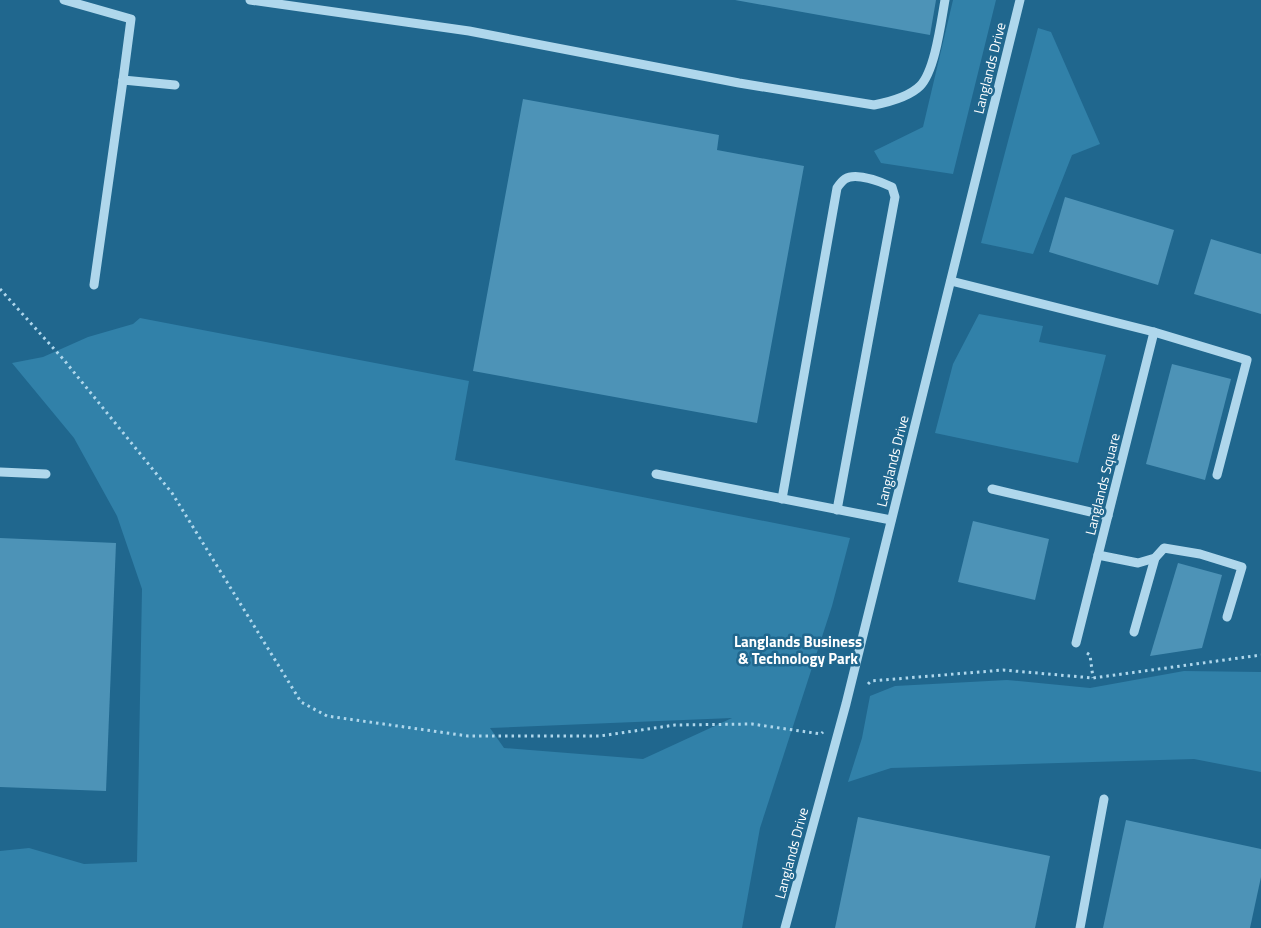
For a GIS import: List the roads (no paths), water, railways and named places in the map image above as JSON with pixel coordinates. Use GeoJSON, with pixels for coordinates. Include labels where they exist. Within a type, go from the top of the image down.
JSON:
{"type":"FeatureCollection","features":[{"type":"Feature","properties":{"kind":"street"},"geometry":{"type":"LineString","coordinates":[[64,0],[131,19],[94,285]]}},
{"type":"Feature","properties":{"kind":"street"},"geometry":{"type":"LineString","coordinates":[[250,0],[469,32],[738,83],[874,105],[894,101],[920,87],[929,72],[945,0]]}},
{"type":"Feature","properties":{"kind":"street","name":"Langlands Drive"},"geometry":{"type":"LineString","coordinates":[[785,928],[846,704],[1020,0]]}},
{"type":"Feature","properties":{"kind":"street"},"geometry":{"type":"LineString","coordinates":[[123,80],[175,85]]}},
{"type":"Feature","properties":{"kind":"street"},"geometry":{"type":"LineString","coordinates":[[782,499],[837,188],[844,179],[853,176],[879,181],[892,187],[895,198],[837,510]]}},
{"type":"Feature","properties":{"kind":"street"},"geometry":{"type":"LineString","coordinates":[[951,281],[1154,332],[1247,360],[1217,475]]}},
{"type":"Feature","properties":{"kind":"street","name":"Langlands Square"},"geometry":{"type":"LineString","coordinates":[[1076,643],[1154,332]]}},
{"type":"Feature","properties":{"kind":"street"},"geometry":{"type":"LineString","coordinates":[[0,472],[46,474]]}},
{"type":"Feature","properties":{"kind":"street"},"geometry":{"type":"LineString","coordinates":[[656,474],[892,520]]}},
{"type":"Feature","properties":{"kind":"street"},"geometry":{"type":"LineString","coordinates":[[992,489],[1108,516]]}},
{"type":"Feature","properties":{"kind":"street"},"geometry":{"type":"LineString","coordinates":[[1134,632],[1155,558],[1164,548],[1200,554],[1242,568],[1227,617]]}},
{"type":"Feature","properties":{"kind":"street"},"geometry":{"type":"LineString","coordinates":[[1098,555],[1138,563],[1155,558]]}},
{"type":"Feature","properties":{"kind":"street"},"geometry":{"type":"LineString","coordinates":[[1080,928],[1104,799]]}},
{"type":"Feature","properties":{"kind":"district","name":"Langlands Business & Technology Park"},"geometry":{"type":"Point","coordinates":[798,650]}}]}
